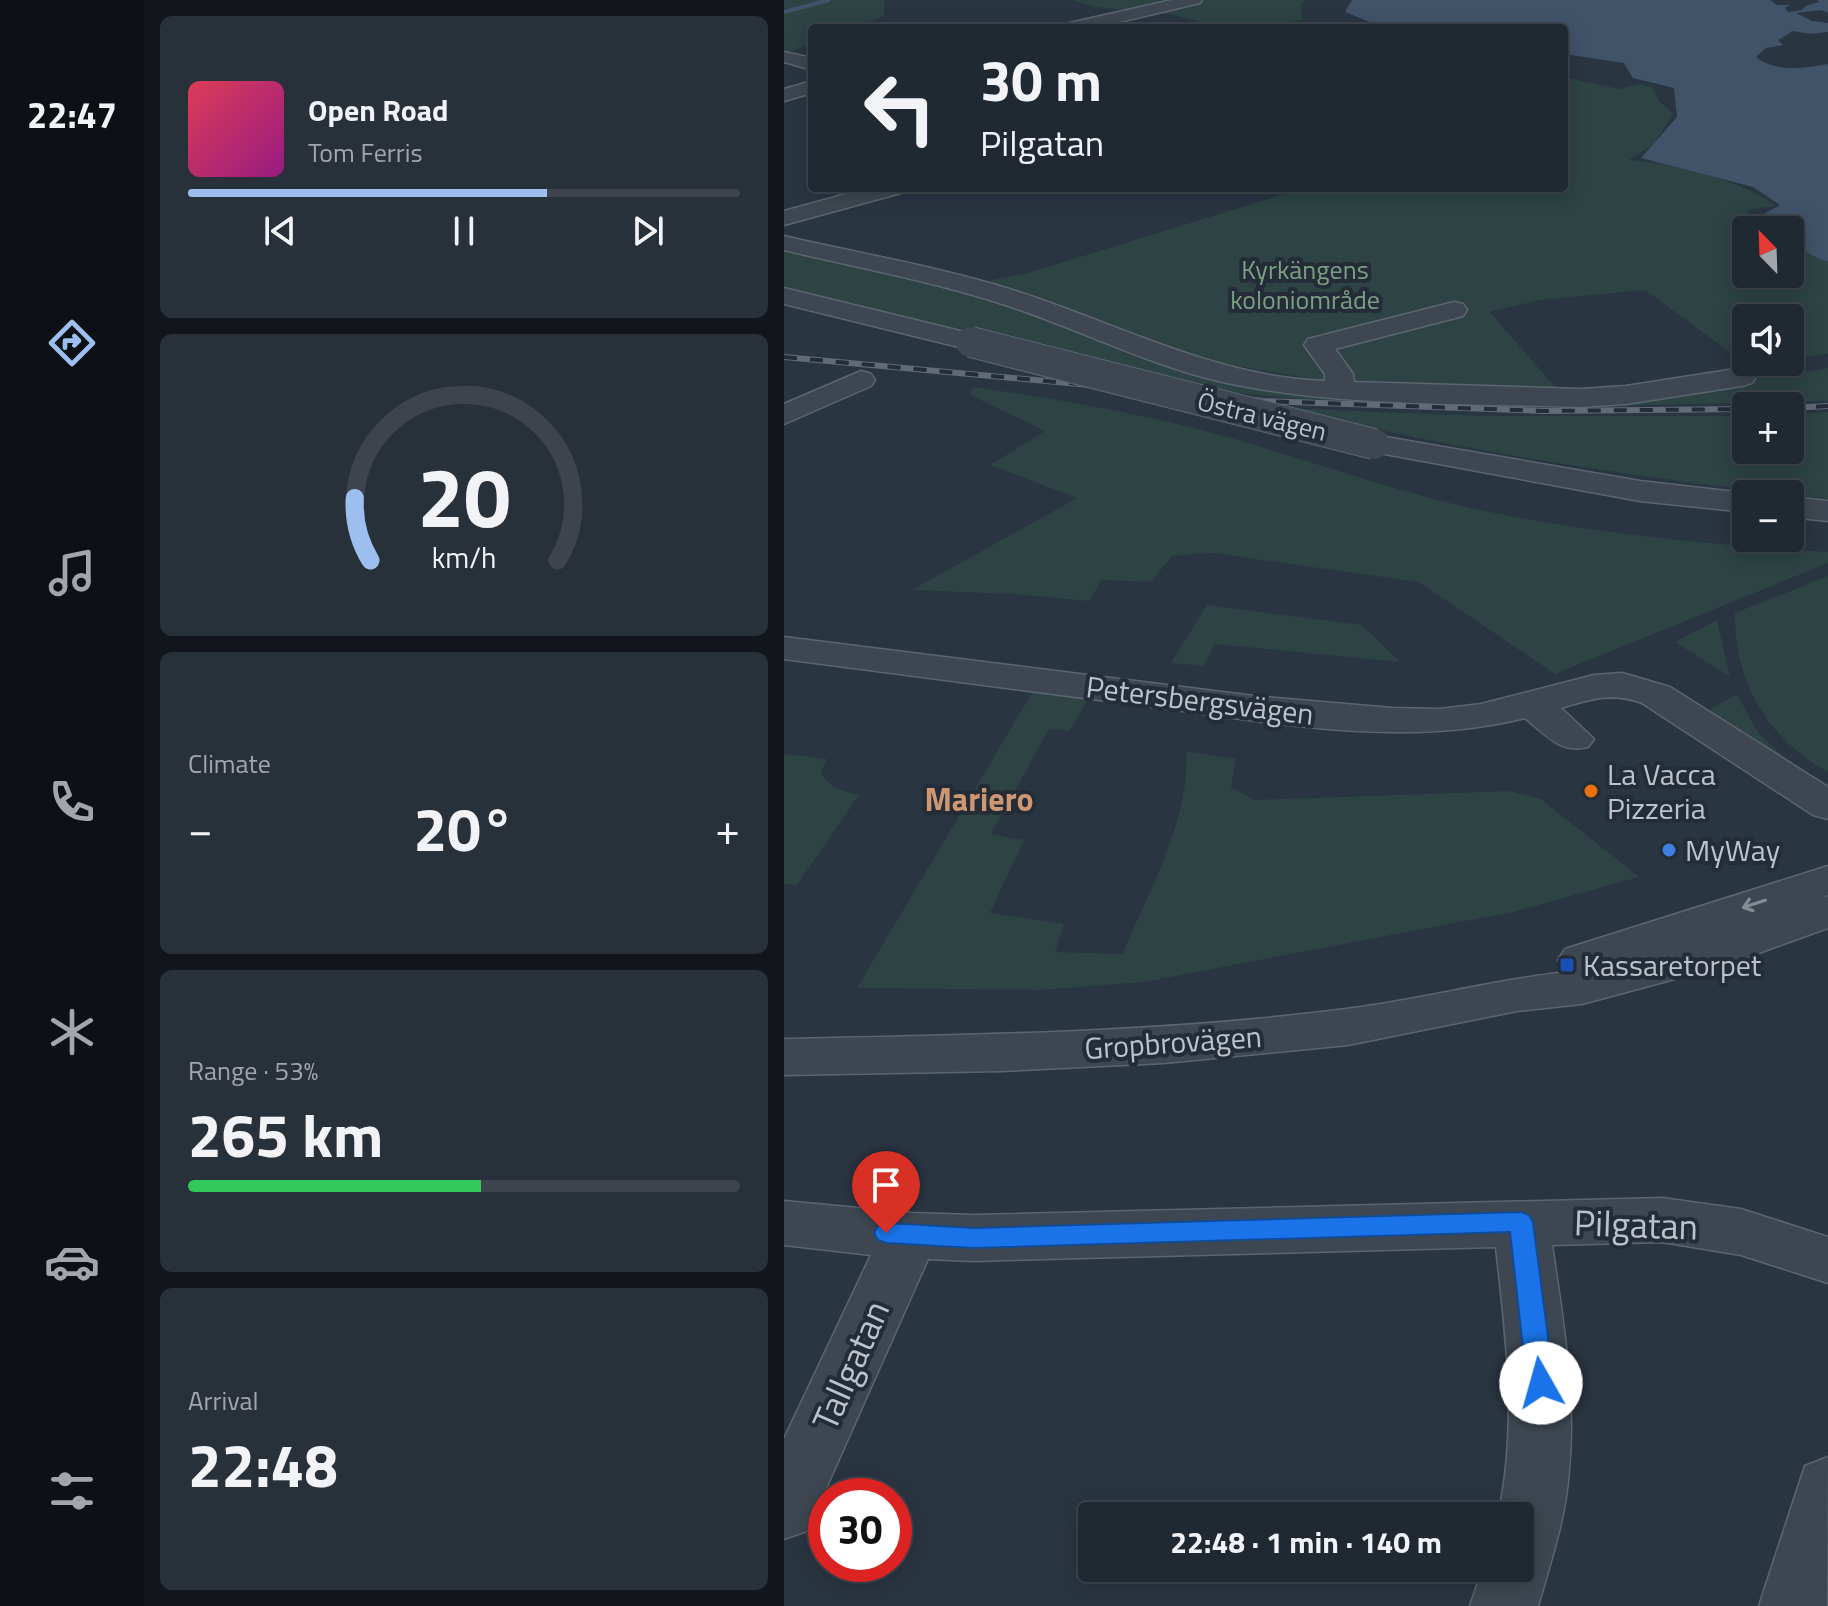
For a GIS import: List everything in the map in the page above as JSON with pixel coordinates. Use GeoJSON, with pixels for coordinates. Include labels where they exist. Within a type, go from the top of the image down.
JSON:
{"type":"FeatureCollection","features":[{"type":"Feature","properties":{"kind":"street"},"geometry":{"type":"LineString","coordinates":[[1089,24],[1194,0]]}},
{"type":"Feature","properties":{"kind":"street"},"geometry":{"type":"LineString","coordinates":[[784,57],[808,63]]}},
{"type":"Feature","properties":{"kind":"street"},"geometry":{"type":"LineString","coordinates":[[784,95],[808,88]]}},
{"type":"Feature","properties":{"kind":"street"},"geometry":{"type":"LineString","coordinates":[[784,218],[878,192]]}},
{"type":"Feature","properties":{"kind":"street"},"geometry":{"type":"LineString","coordinates":[[784,243],[1002,295],[1195,366],[1271,383],[1340,390],[1581,398],[1742,377]]}},
{"type":"Feature","properties":{"kind":"street","name":"Östra vägen"},"geometry":{"type":"LineString","coordinates":[[784,296],[1374,444],[1640,491],[1732,501]]}},
{"type":"Feature","properties":{"kind":"street"},"geometry":{"type":"LineString","coordinates":[[1340,390],[1339,374],[1318,345],[1449,312]]}},
{"type":"Feature","properties":{"kind":"street"},"geometry":{"type":"LineString","coordinates":[[784,415],[861,380]]}},
{"type":"Feature","properties":{"kind":"street"},"geometry":{"type":"LineString","coordinates":[[1804,508],[1828,511]]}},
{"type":"Feature","properties":{"kind":"street","name":"Petersbergsvägen"},"geometry":{"type":"LineString","coordinates":[[784,648],[1191,701],[1365,719],[1432,721],[1533,705],[1591,686],[1614,683],[1634,685],[1656,695],[1828,806]]}},
{"type":"Feature","properties":{"kind":"street"},"geometry":{"type":"LineString","coordinates":[[1533,705],[1574,739]]}},
{"type":"Feature","properties":{"kind":"street","name":"Gropbrovägen"},"geometry":{"type":"LineString","coordinates":[[1517,994],[1567,965],[1828,880]]}},
{"type":"Feature","properties":{"kind":"street","name":"Gropbrovägen"},"geometry":{"type":"LineString","coordinates":[[798,1055],[1001,1053],[1240,1038],[1348,1027],[1517,994],[1582,987],[1706,955],[1828,911]]}},
{"type":"Feature","properties":{"kind":"street","name":"Pilgatan"},"geometry":{"type":"LineString","coordinates":[[784,1223],[904,1250],[974,1238],[1662,1220],[1741,1232],[1828,1260]]}},
{"type":"Feature","properties":{"kind":"street"},"geometry":{"type":"LineString","coordinates":[[1521,1222],[1543,1418],[1534,1502]]}},
{"type":"Feature","properties":{"kind":"street","name":"Tallgatan"},"geometry":{"type":"LineString","coordinates":[[784,1509],[904,1250]]}},
{"type":"Feature","properties":{"kind":"street"},"geometry":{"type":"LineString","coordinates":[[1793,1606],[1828,1488]]}},
{"type":"Feature","properties":{"kind":"street"},"geometry":{"type":"LineString","coordinates":[[1504,1606],[1512,1582]]}},
{"type":"Feature","properties":{"kind":"green space"},"geometry":{"type":"Polygon","coordinates":[[[784,0],[885,0],[884,16],[863,24],[808,24],[808,45],[789,52],[784,49],[784,0]]]}},
{"type":"Feature","properties":{"kind":"green space"},"geometry":{"type":"Polygon","coordinates":[[[1072,0],[1306,0],[1300,5],[1303,20],[1278,24],[1210,24],[1169,14],[1095,7],[1072,0]]]}},
{"type":"Feature","properties":{"kind":"green space","name":"Kyrkängens koloniområde"},"geometry":{"type":"Polygon","coordinates":[[[1568,78],[1619,89],[1640,84],[1653,88],[1659,101],[1673,113],[1654,144],[1629,160],[1706,174],[1744,188],[1776,206],[1746,210],[1750,216],[1732,216],[1732,288],[1804,288],[1804,250],[1828,262],[1828,354],[1804,357],[1804,304],[1732,304],[1732,354],[1645,290],[1540,300],[1490,312],[1555,387],[1553,391],[1328,382],[1197,359],[988,281],[1028,273],[1291,192],[1568,192],[1568,78]]]}},
{"type":"Feature","properties":{"kind":"green space"},"geometry":{"type":"Polygon","coordinates":[[[784,247],[1024,306],[1257,388],[1621,399],[1775,376],[1804,376],[1804,372],[1828,368],[1828,401],[1804,402],[1804,392],[1732,392],[1732,403],[1524,408],[1346,404],[1209,390],[784,287],[784,247]]]}},
{"type":"Feature","properties":{"kind":"green space"},"geometry":{"type":"Polygon","coordinates":[[[973,387],[1176,424],[1414,494],[1485,511],[1656,538],[1732,545],[1732,552],[1828,552],[1828,563],[1555,674],[1419,582],[1212,553],[1172,556],[1151,582],[1102,580],[1089,601],[912,590],[1077,498],[990,465],[1045,431],[970,395],[973,387]]]}},
{"type":"Feature","properties":{"kind":"green space"},"geometry":{"type":"Polygon","coordinates":[[[1283,408],[1487,416],[1732,416],[1732,464],[1804,464],[1804,413],[1828,412],[1828,499],[1804,496],[1804,480],[1732,480],[1732,488],[1691,483],[1486,451],[1283,408]]]}},
{"type":"Feature","properties":{"kind":"green space"},"geometry":{"type":"Polygon","coordinates":[[[1828,576],[1828,772],[1788,743],[1759,706],[1741,662],[1735,613],[1828,576]]]}},
{"type":"Feature","properties":{"kind":"green space"},"geometry":{"type":"Polygon","coordinates":[[[1207,605],[1362,625],[1400,662],[1214,644],[1204,666],[1171,663],[1207,605]]]}},
{"type":"Feature","properties":{"kind":"green space"},"geometry":{"type":"Polygon","coordinates":[[[1717,620],[1730,677],[1675,642],[1717,620]]]}},
{"type":"Feature","properties":{"kind":"green space"},"geometry":{"type":"Polygon","coordinates":[[[1033,691],[1088,700],[1069,731],[1049,729],[991,834],[1024,840],[990,913],[1064,924],[1055,952],[1122,954],[1175,828],[1186,776],[1186,751],[1236,759],[1231,787],[1254,800],[1510,791],[1541,799],[1639,877],[1513,912],[1144,982],[1041,990],[857,988],[1033,691]]]}},
{"type":"Feature","properties":{"kind":"green space"},"geometry":{"type":"Polygon","coordinates":[[[1737,694],[1758,733],[1806,778],[1711,721],[1709,710],[1737,694]]]}},
{"type":"Feature","properties":{"kind":"green space"},"geometry":{"type":"Polygon","coordinates":[[[784,754],[827,759],[821,771],[828,781],[841,790],[859,795],[797,885],[784,884],[784,754]]]}},
{"type":"Feature","properties":{"kind":"water"},"geometry":{"type":"Polygon","coordinates":[[[1352,0],[1770,0],[1777,5],[1790,5],[1785,8],[1788,12],[1802,10],[1819,2],[1817,0],[1828,0],[1828,13],[1822,10],[1796,13],[1812,21],[1828,23],[1828,32],[1810,34],[1793,31],[1778,40],[1783,45],[1766,48],[1756,57],[1782,67],[1828,64],[1828,262],[1804,250],[1804,216],[1760,216],[1780,205],[1753,187],[1641,158],[1677,117],[1674,88],[1633,78],[1624,63],[1568,55],[1568,24],[1375,24],[1345,12],[1352,0]]]}},
{"type":"Feature","properties":{"kind":"waterway"},"geometry":{"type":"LineString","coordinates":[[784,12],[829,0]]}},
{"type":"Feature","properties":{"kind":"railway"},"geometry":{"type":"LineString","coordinates":[[784,357],[1264,401],[1544,411],[1732,409]]}},
{"type":"Feature","properties":{"kind":"railway"},"geometry":{"type":"LineString","coordinates":[[1804,407],[1828,406]]}},
{"type":"Feature","properties":{"kind":"place","name":"La Vacca Pizzeria"},"geometry":{"type":"Point","coordinates":[1591,791]}},
{"type":"Feature","properties":{"kind":"place","name":"MyWay"},"geometry":{"type":"Point","coordinates":[1669,850]}},
{"type":"Feature","properties":{"kind":"place","name":"Kassaretorpet"},"geometry":{"type":"Point","coordinates":[1567,965]}},
{"type":"Feature","properties":{"kind":"district","name":"Mariero"},"geometry":{"type":"Point","coordinates":[979,799]}},
{"type":"Feature","properties":{"kind":"route"},"geometry":{"type":"LineString","coordinates":[[886,1233],[974,1238],[1521,1222],[1541,1383]]}}]}
